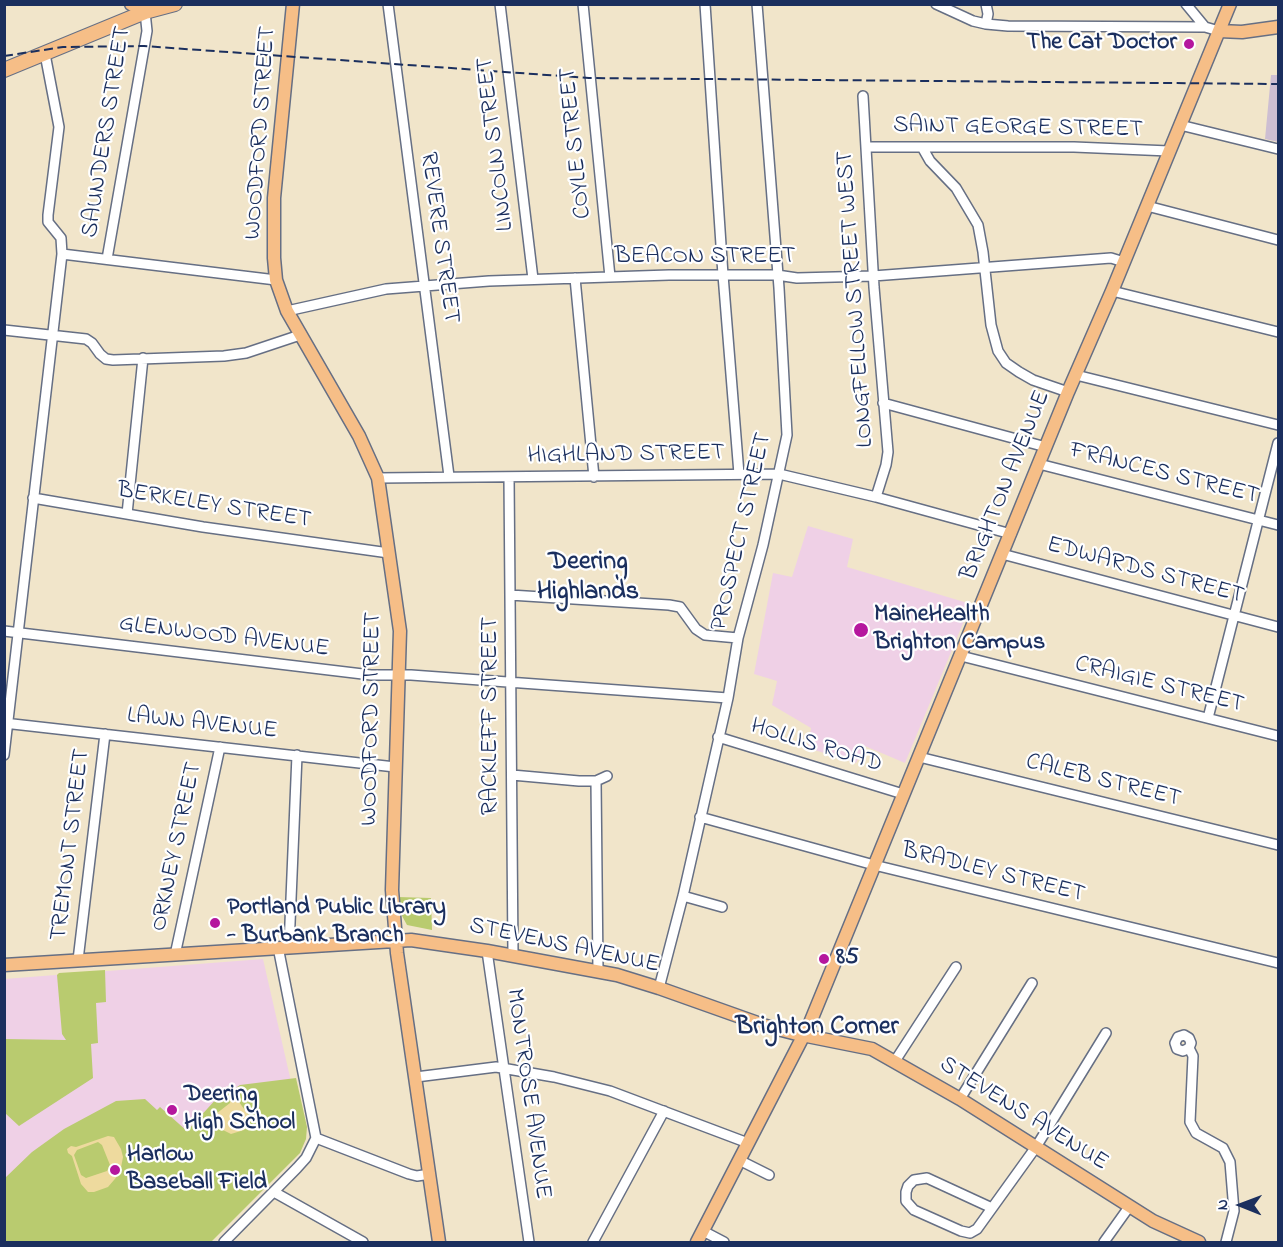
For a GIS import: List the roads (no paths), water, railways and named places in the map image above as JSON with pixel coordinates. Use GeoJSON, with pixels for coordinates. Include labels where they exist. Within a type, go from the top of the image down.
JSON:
{"type":"FeatureCollection","features":[{"type":"Feature","properties":{"kind":"highway"},"geometry":{"type":"LineString","coordinates":[[4,70],[145,12],[169,5]]}},
{"type":"Feature","properties":{"kind":"main road"},"geometry":{"type":"LineString","coordinates":[[131,4],[145,12]]}},
{"type":"Feature","properties":{"kind":"main road","name":"WOODFORD STREET"},"geometry":{"type":"LineString","coordinates":[[293,4],[274,198],[276,280],[287,311],[359,436],[378,478],[400,631],[392,861],[396,940],[439,1242]]}},
{"type":"Feature","properties":{"kind":"main road","name":"BRIGHTON AVENUE"},"geometry":{"type":"LineString","coordinates":[[700,1237],[804,1036],[1230,4]]}},
{"type":"Feature","properties":{"kind":"main road"},"geometry":{"type":"LineString","coordinates":[[1219,31],[1242,32],[1278,27]]}},
{"type":"Feature","properties":{"kind":"main road","name":"STEVENS AVENUE"},"geometry":{"type":"LineString","coordinates":[[4,965],[396,940],[427,941],[598,971],[659,988],[766,1026],[872,1049],[960,1099],[1129,1207],[1196,1242]]}},
{"type":"Feature","properties":{"kind":"street","name":"REVERE STREET"},"geometry":{"type":"LineString","coordinates":[[388,4],[449,476]]}},
{"type":"Feature","properties":{"kind":"street","name":"LINCOLN STREET"},"geometry":{"type":"LineString","coordinates":[[500,4],[533,279]]}},
{"type":"Feature","properties":{"kind":"street","name":"COYLE STREET"},"geometry":{"type":"LineString","coordinates":[[583,4],[610,277]]}},
{"type":"Feature","properties":{"kind":"street"},"geometry":{"type":"LineString","coordinates":[[705,4],[739,474]]}},
{"type":"Feature","properties":{"kind":"street","name":"PROSPECT STREET"},"geometry":{"type":"LineString","coordinates":[[659,988],[728,698],[738,638],[779,474],[788,426],[757,4]]}},
{"type":"Feature","properties":{"kind":"street"},"geometry":{"type":"LineString","coordinates":[[936,4],[973,21],[986,24],[1204,27],[1219,31]]}},
{"type":"Feature","properties":{"kind":"street"},"geometry":{"type":"LineString","coordinates":[[986,4],[988,14],[986,24]]}},
{"type":"Feature","properties":{"kind":"street"},"geometry":{"type":"LineString","coordinates":[[1186,4],[1204,27]]}},
{"type":"Feature","properties":{"kind":"street","name":"SAUNDERS STREET"},"geometry":{"type":"LineString","coordinates":[[107,259],[147,31],[145,12]]}},
{"type":"Feature","properties":{"kind":"street"},"geometry":{"type":"LineString","coordinates":[[4,755],[62,254],[61,238],[48,222],[59,128],[45,54]]}},
{"type":"Feature","properties":{"kind":"street","name":"LONGFELLOW STREET WEST"},"geometry":{"type":"LineString","coordinates":[[862,96],[873,276],[888,452],[876,497]]}},
{"type":"Feature","properties":{"kind":"street"},"geometry":{"type":"LineString","coordinates":[[1180,125],[1278,149]]}},
{"type":"Feature","properties":{"kind":"street","name":"SAINT GEORGE STREET"},"geometry":{"type":"LineString","coordinates":[[866,147],[1074,147],[1169,151]]}},
{"type":"Feature","properties":{"kind":"street"},"geometry":{"type":"LineString","coordinates":[[922,147],[930,161],[956,188],[978,225],[991,325],[998,351],[1006,363],[1018,372],[1033,380],[1068,392]]}},
{"type":"Feature","properties":{"kind":"street"},"geometry":{"type":"LineString","coordinates":[[1147,206],[1278,240]]}},
{"type":"Feature","properties":{"kind":"street"},"geometry":{"type":"LineString","coordinates":[[62,254],[276,280]]}},
{"type":"Feature","properties":{"kind":"street","name":"BEACON STREET"},"geometry":{"type":"LineString","coordinates":[[287,311],[367,292],[425,285],[610,277],[873,276],[1111,258],[1124,262]]}},
{"type":"Feature","properties":{"kind":"street"},"geometry":{"type":"LineString","coordinates":[[575,278],[594,477]]}},
{"type":"Feature","properties":{"kind":"street"},"geometry":{"type":"LineString","coordinates":[[1112,291],[1278,332]]}},
{"type":"Feature","properties":{"kind":"street"},"geometry":{"type":"LineString","coordinates":[[4,330],[86,339],[106,359],[224,356],[246,353],[300,335]]}},
{"type":"Feature","properties":{"kind":"street"},"geometry":{"type":"LineString","coordinates":[[127,514],[143,358]]}},
{"type":"Feature","properties":{"kind":"street"},"geometry":{"type":"LineString","coordinates":[[1076,375],[1278,425]]}},
{"type":"Feature","properties":{"kind":"street"},"geometry":{"type":"LineString","coordinates":[[883,403],[1046,447]]}},
{"type":"Feature","properties":{"kind":"street"},"geometry":{"type":"LineString","coordinates":[[1208,718],[1278,443]]}},
{"type":"Feature","properties":{"kind":"street","name":"FRANCES STREET"},"geometry":{"type":"LineString","coordinates":[[1039,464],[1278,525]]}},
{"type":"Feature","properties":{"kind":"street","name":"HIGHLAND STREET"},"geometry":{"type":"LineString","coordinates":[[378,478],[779,474],[876,497],[1011,534]]}},
{"type":"Feature","properties":{"kind":"street","name":"RACKLEFF STREET"},"geometry":{"type":"LineString","coordinates":[[508,477],[512,682],[513,955]]}},
{"type":"Feature","properties":{"kind":"street","name":"BERKELEY STREET"},"geometry":{"type":"LineString","coordinates":[[33,498],[237,532],[389,553]]}},
{"type":"Feature","properties":{"kind":"street","name":"EDWARDS STREET"},"geometry":{"type":"LineString","coordinates":[[1002,554],[1278,627]]}},
{"type":"Feature","properties":{"kind":"street"},"geometry":{"type":"LineString","coordinates":[[510,595],[680,607],[696,629],[705,635],[738,638]]}},
{"type":"Feature","properties":{"kind":"street","name":"GLENWOOD AVENUE"},"geometry":{"type":"LineString","coordinates":[[4,631],[370,675],[512,682],[728,698]]}},
{"type":"Feature","properties":{"kind":"street","name":"CRAIGIE STREET"},"geometry":{"type":"LineString","coordinates":[[960,656],[1278,736]]}},
{"type":"Feature","properties":{"kind":"street","name":"LAWN AVENUE"},"geometry":{"type":"LineString","coordinates":[[6,723],[395,767]]}},
{"type":"Feature","properties":{"kind":"street","name":"TREMONT STREET"},"geometry":{"type":"LineString","coordinates":[[78,960],[105,734]]}},
{"type":"Feature","properties":{"kind":"street","name":"HOLLIS ROAD"},"geometry":{"type":"LineString","coordinates":[[718,737],[903,794]]}},
{"type":"Feature","properties":{"kind":"street","name":"ORKNEY STREET"},"geometry":{"type":"LineString","coordinates":[[175,954],[220,747]]}},
{"type":"Feature","properties":{"kind":"street"},"geometry":{"type":"LineString","coordinates":[[224,1242],[306,1158],[316,1138],[283,947],[297,755]]}},
{"type":"Feature","properties":{"kind":"street","name":"CALEB STREET"},"geometry":{"type":"LineString","coordinates":[[919,757],[1278,845]]}},
{"type":"Feature","properties":{"kind":"street"},"geometry":{"type":"LineString","coordinates":[[512,775],[579,782],[596,781],[607,776]]}},
{"type":"Feature","properties":{"kind":"street"},"geometry":{"type":"LineString","coordinates":[[596,781],[598,971]]}},
{"type":"Feature","properties":{"kind":"street","name":"BRADLEY STREET"},"geometry":{"type":"LineString","coordinates":[[700,817],[874,865],[1278,963]]}},
{"type":"Feature","properties":{"kind":"street"},"geometry":{"type":"LineString","coordinates":[[682,896],[722,907]]}},
{"type":"Feature","properties":{"kind":"street","name":"MONTROSE AVENUE"},"geometry":{"type":"LineString","coordinates":[[487,951],[529,1242]]}},
{"type":"Feature","properties":{"kind":"street"},"geometry":{"type":"LineString","coordinates":[[895,1061],[956,967]]}},
{"type":"Feature","properties":{"kind":"street"},"geometry":{"type":"LineString","coordinates":[[960,1099],[1032,983]]}},
{"type":"Feature","properties":{"kind":"street"},"geometry":{"type":"LineString","coordinates":[[992,1208],[925,1177],[911,1182],[906,1192],[906,1201],[911,1208],[964,1232],[977,1229],[1036,1147],[1106,1033]]}},
{"type":"Feature","properties":{"kind":"street"},"geometry":{"type":"LineString","coordinates":[[1189,1048],[1193,1058],[1190,1122],[1196,1133],[1223,1148],[1230,1162],[1234,1211],[1226,1242]]}},
{"type":"Feature","properties":{"kind":"street"},"geometry":{"type":"LineString","coordinates":[[416,1077],[503,1067],[585,1084],[748,1143]]}},
{"type":"Feature","properties":{"kind":"street"},"geometry":{"type":"LineString","coordinates":[[593,1242],[664,1111]]}},
{"type":"Feature","properties":{"kind":"street"},"geometry":{"type":"LineString","coordinates":[[316,1138],[410,1174],[417,1176],[430,1174]]}},
{"type":"Feature","properties":{"kind":"street"},"geometry":{"type":"LineString","coordinates":[[739,1160],[769,1175]]}},
{"type":"Feature","properties":{"kind":"street"},"geometry":{"type":"LineString","coordinates":[[274,1192],[363,1242]]}},
{"type":"Feature","properties":{"kind":"street"},"geometry":{"type":"LineString","coordinates":[[1104,1242],[1129,1207]]}},
{"type":"Feature","properties":{"kind":"street"},"geometry":{"type":"LineString","coordinates":[[700,1237],[724,1242]]}},
{"type":"Feature","properties":{"kind":"railway"},"geometry":{"type":"LineString","coordinates":[[4,56],[63,47],[144,46],[589,78],[1278,84]]}},
{"type":"Feature","properties":{"kind":"place","name":"The Cat Doctor"},"geometry":{"type":"Point","coordinates":[1189,44]}},
{"type":"Feature","properties":{"kind":"place","name":"MaineHealth Brighton Campus"},"geometry":{"type":"Point","coordinates":[861,630]}},
{"type":"Feature","properties":{"kind":"place","name":"Portland Public Library - Burbank Branch"},"geometry":{"type":"Point","coordinates":[215,923]}},
{"type":"Feature","properties":{"kind":"place","name":"85"},"geometry":{"type":"Point","coordinates":[824,959]}},
{"type":"Feature","properties":{"kind":"place","name":"Deering High School"},"geometry":{"type":"Point","coordinates":[172,1110]}},
{"type":"Feature","properties":{"kind":"place","name":"Harlow Baseball Field"},"geometry":{"type":"Point","coordinates":[115,1170]}},
{"type":"Feature","properties":{"kind":"district","name":"Deering Highlands"},"geometry":{"type":"Point","coordinates":[588,579]}},
{"type":"Feature","properties":{"kind":"district","name":"Brighton Corner"},"geometry":{"type":"Point","coordinates":[817,1029]}}]}
